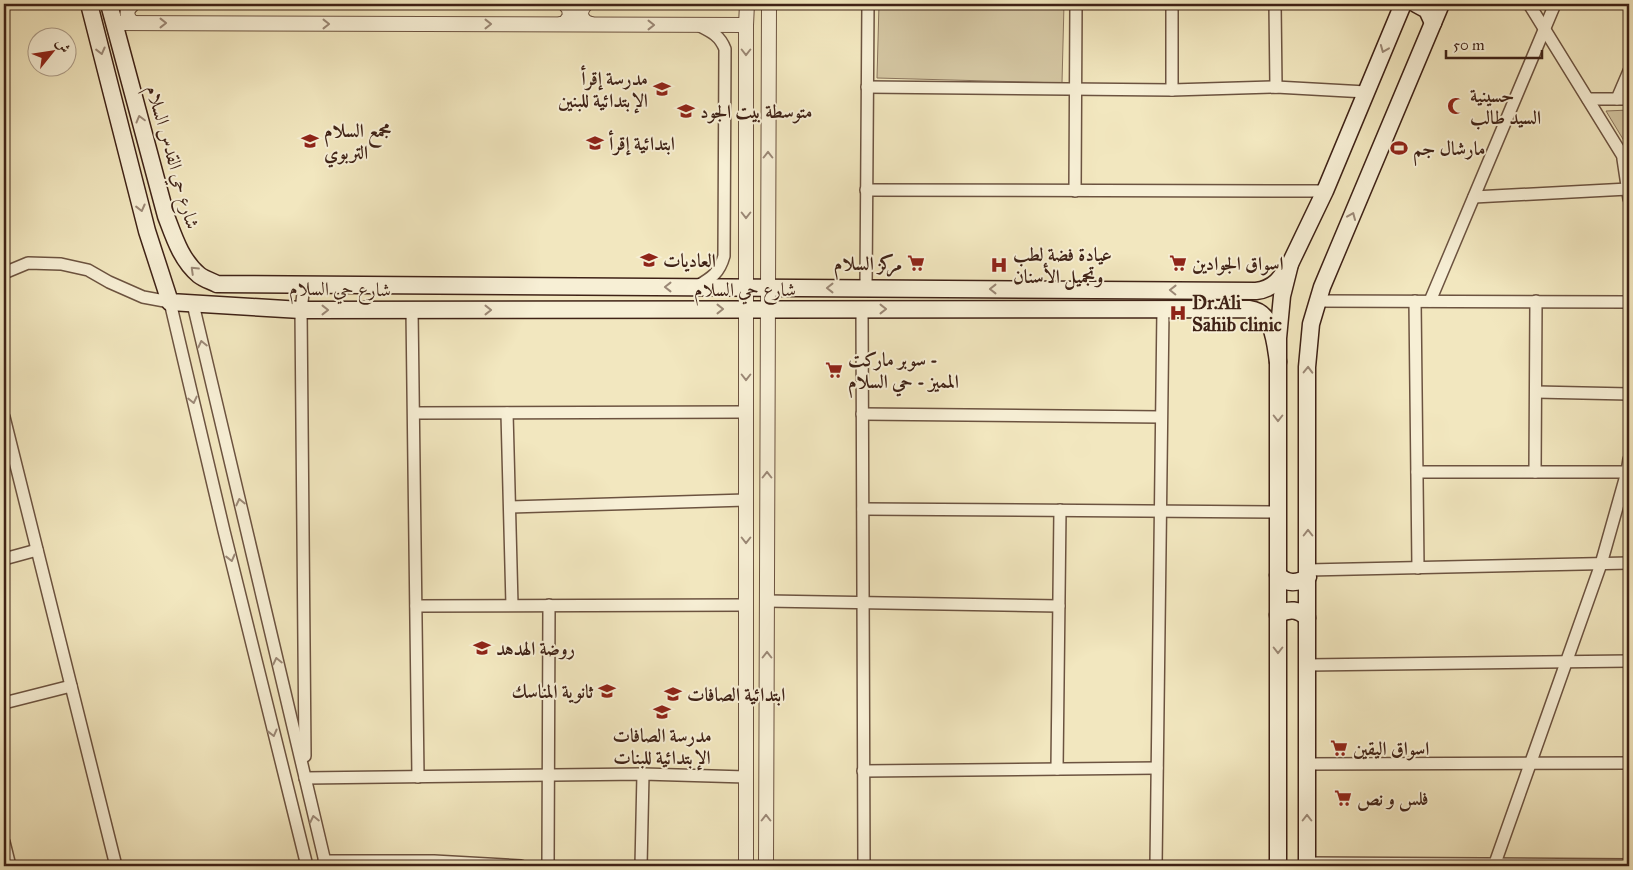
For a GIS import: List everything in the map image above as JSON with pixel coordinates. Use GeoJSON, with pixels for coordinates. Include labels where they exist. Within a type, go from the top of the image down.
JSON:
{"type":"FeatureCollection","features":[{"type":"Feature","properties":{"kind":"main road"},"geometry":{"type":"LineString","coordinates":[[89,4],[147,232],[170,302]]}},
{"type":"Feature","properties":{"kind":"main road","name":"شارع حي القدس السلام"},"geometry":{"type":"LineString","coordinates":[[109,4],[166,216],[177,245],[187,263],[200,276],[217,284],[1213,291],[1264,290],[1270,288],[1280,280],[1290,264]]}},
{"type":"Feature","properties":{"kind":"main road"},"geometry":{"type":"LineString","coordinates":[[1278,866],[1279,310],[1290,264],[1325,191],[1366,92],[1407,4],[1427,10],[1433,23]]}},
{"type":"Feature","properties":{"kind":"main road"},"geometry":{"type":"LineString","coordinates":[[1307,865],[1307,366],[1311,324],[1318,301],[1441,4]]}},
{"type":"Feature","properties":{"kind":"main road"},"geometry":{"type":"LineString","coordinates":[[807,309],[804,298],[808,288]]}},
{"type":"Feature","properties":{"kind":"main road"},"geometry":{"type":"LineString","coordinates":[[1212,310],[1215,300],[1213,291]]}},
{"type":"Feature","properties":{"kind":"main road","name":"شارع حي السلام"},"geometry":{"type":"LineString","coordinates":[[170,302],[301,310],[746,309],[768,317],[807,309],[1249,309],[1259,311],[1266,317],[1272,330],[1278,362]]}},
{"type":"Feature","properties":{"kind":"main road"},"geometry":{"type":"LineString","coordinates":[[1278,575],[1282,579],[1298,582],[1308,573]]}},
{"type":"Feature","properties":{"kind":"main road"},"geometry":{"type":"LineString","coordinates":[[1278,615],[1288,610],[1294,610],[1299,611],[1307,618]]}},
{"type":"Feature","properties":{"kind":"street"},"geometry":{"type":"LineString","coordinates":[[133,4],[128,8],[127,16],[134,23]]}},
{"type":"Feature","properties":{"kind":"street"},"geometry":{"type":"LineString","coordinates":[[561,24],[568,20],[570,16],[569,8],[565,4]]}},
{"type":"Feature","properties":{"kind":"street"},"geometry":{"type":"LineString","coordinates":[[586,4],[582,7],[581,14],[584,21],[591,24]]}},
{"type":"Feature","properties":{"kind":"street"},"geometry":{"type":"LineString","coordinates":[[747,4],[747,864]]}},
{"type":"Feature","properties":{"kind":"street"},"geometry":{"type":"LineString","coordinates":[[765,865],[769,4]]}},
{"type":"Feature","properties":{"kind":"street"},"geometry":{"type":"LineString","coordinates":[[866,288],[868,4]]}},
{"type":"Feature","properties":{"kind":"street"},"geometry":{"type":"LineString","coordinates":[[1074,191],[1076,4]]}},
{"type":"Feature","properties":{"kind":"street"},"geometry":{"type":"LineString","coordinates":[[1172,4],[1172,90]]}},
{"type":"Feature","properties":{"kind":"street"},"geometry":{"type":"LineString","coordinates":[[1275,4],[1276,87]]}},
{"type":"Feature","properties":{"kind":"street"},"geometry":{"type":"LineString","coordinates":[[1529,4],[1629,166]]}},
{"type":"Feature","properties":{"kind":"street"},"geometry":{"type":"LineString","coordinates":[[1430,301],[1555,4]]}},
{"type":"Feature","properties":{"kind":"street"},"geometry":{"type":"LineString","coordinates":[[114,23],[746,25]]}},
{"type":"Feature","properties":{"kind":"street"},"geometry":{"type":"LineString","coordinates":[[694,287],[716,274],[721,267],[724,256],[725,49],[721,40],[712,32],[698,25]]}},
{"type":"Feature","properties":{"kind":"street"},"geometry":{"type":"LineString","coordinates":[[1616,99],[1629,71]]}},
{"type":"Feature","properties":{"kind":"street"},"geometry":{"type":"LineString","coordinates":[[867,87],[1172,90],[1276,87],[1366,92]]}},
{"type":"Feature","properties":{"kind":"street"},"geometry":{"type":"LineString","coordinates":[[1588,99],[1629,99]]}},
{"type":"Feature","properties":{"kind":"street"},"geometry":{"type":"LineString","coordinates":[[1474,196],[1629,194],[1622,155]]}},
{"type":"Feature","properties":{"kind":"street"},"geometry":{"type":"LineString","coordinates":[[866,190],[1325,191]]}},
{"type":"Feature","properties":{"kind":"street"},"geometry":{"type":"LineString","coordinates":[[4,273],[28,263],[61,264],[88,270],[109,282],[143,297],[170,302],[224,531],[307,866]]}},
{"type":"Feature","properties":{"kind":"street"},"geometry":{"type":"LineString","coordinates":[[746,265],[747,269],[754,274],[762,274],[768,268]]}},
{"type":"Feature","properties":{"kind":"street"},"geometry":{"type":"LineString","coordinates":[[304,285],[301,310],[305,778]]}},
{"type":"Feature","properties":{"kind":"street"},"geometry":{"type":"LineString","coordinates":[[1318,301],[1629,302]]}},
{"type":"Feature","properties":{"kind":"street"},"geometry":{"type":"LineString","coordinates":[[1414,301],[1418,568]]}},
{"type":"Feature","properties":{"kind":"street"},"geometry":{"type":"LineString","coordinates":[[1535,472],[1536,302]]}},
{"type":"Feature","properties":{"kind":"street"},"geometry":{"type":"LineString","coordinates":[[193,304],[325,864],[434,861],[521,866]]}},
{"type":"Feature","properties":{"kind":"street"},"geometry":{"type":"LineString","coordinates":[[1156,866],[1163,309]]}},
{"type":"Feature","properties":{"kind":"street"},"geometry":{"type":"LineString","coordinates":[[412,310],[418,776]]}},
{"type":"Feature","properties":{"kind":"street"},"geometry":{"type":"LineString","coordinates":[[862,310],[864,866]]}},
{"type":"Feature","properties":{"kind":"street"},"geometry":{"type":"LineString","coordinates":[[746,327],[747,323],[754,318],[762,319],[768,317]]}},
{"type":"Feature","properties":{"kind":"street"},"geometry":{"type":"LineString","coordinates":[[1536,392],[1629,394]]}},
{"type":"Feature","properties":{"kind":"street"},"geometry":{"type":"LineString","coordinates":[[508,412],[512,605]]}},
{"type":"Feature","properties":{"kind":"street"},"geometry":{"type":"LineString","coordinates":[[414,413],[746,412]]}},
{"type":"Feature","properties":{"kind":"street"},"geometry":{"type":"LineString","coordinates":[[862,414],[1161,417]]}},
{"type":"Feature","properties":{"kind":"street"},"geometry":{"type":"LineString","coordinates":[[4,417],[116,866]]}},
{"type":"Feature","properties":{"kind":"street"},"geometry":{"type":"LineString","coordinates":[[1494,866],[1602,564],[1629,459]]}},
{"type":"Feature","properties":{"kind":"street"},"geometry":{"type":"LineString","coordinates":[[1417,472],[1627,472]]}},
{"type":"Feature","properties":{"kind":"street"},"geometry":{"type":"LineString","coordinates":[[510,507],[746,500]]}},
{"type":"Feature","properties":{"kind":"street"},"geometry":{"type":"LineString","coordinates":[[863,509],[1278,512]]}},
{"type":"Feature","properties":{"kind":"street"},"geometry":{"type":"LineString","coordinates":[[1057,769],[1060,510]]}},
{"type":"Feature","properties":{"kind":"street"},"geometry":{"type":"LineString","coordinates":[[4,559],[37,550]]}},
{"type":"Feature","properties":{"kind":"street"},"geometry":{"type":"LineString","coordinates":[[1308,573],[1418,568],[1629,563]]}},
{"type":"Feature","properties":{"kind":"street"},"geometry":{"type":"LineString","coordinates":[[767,601],[1059,606]]}},
{"type":"Feature","properties":{"kind":"street"},"geometry":{"type":"LineString","coordinates":[[548,866],[549,605]]}},
{"type":"Feature","properties":{"kind":"street"},"geometry":{"type":"LineString","coordinates":[[416,606],[746,605]]}},
{"type":"Feature","properties":{"kind":"street"},"geometry":{"type":"LineString","coordinates":[[1307,665],[1629,661]]}},
{"type":"Feature","properties":{"kind":"street"},"geometry":{"type":"LineString","coordinates":[[4,703],[71,686]]}},
{"type":"Feature","properties":{"kind":"street"},"geometry":{"type":"LineString","coordinates":[[1307,764],[1629,764]]}},
{"type":"Feature","properties":{"kind":"street"},"geometry":{"type":"LineString","coordinates":[[864,771],[1157,768]]}},
{"type":"Feature","properties":{"kind":"street"},"geometry":{"type":"LineString","coordinates":[[305,778],[643,774],[746,777]]}},
{"type":"Feature","properties":{"kind":"street"},"geometry":{"type":"LineString","coordinates":[[641,866],[643,774]]}},
{"type":"Feature","properties":{"kind":"street"},"geometry":{"type":"LineString","coordinates":[[4,842],[10,866]]}},
{"type":"Feature","properties":{"kind":"street"},"geometry":{"type":"LineString","coordinates":[[1307,865],[1629,865]]}},
{"type":"Feature","properties":{"kind":"shaded area"},"geometry":{"type":"Polygon","coordinates":[[[879,4],[1064,4],[1062,83],[877,78],[879,4]]]}},
{"type":"Feature","properties":{"kind":"shaded area"},"geometry":{"type":"Polygon","coordinates":[[[1629,110],[1629,149],[1606,111],[1629,110]]]}},
{"type":"Feature","properties":{"kind":"place","name":"مدرسة إقرأ الإبتدائية للبنين"},"geometry":{"type":"Point","coordinates":[662,89]}},
{"type":"Feature","properties":{"kind":"place","name":"حسينية السيد طالب"},"geometry":{"type":"Point","coordinates":[1456,106]}},
{"type":"Feature","properties":{"kind":"place","name":"متوسطة بيت الجود"},"geometry":{"type":"Point","coordinates":[686,111]}},
{"type":"Feature","properties":{"kind":"place","name":"مجمع السلام التربوي"},"geometry":{"type":"Point","coordinates":[310,141]}},
{"type":"Feature","properties":{"kind":"place","name":"ابتدائية إقرأ"},"geometry":{"type":"Point","coordinates":[595,143]}},
{"type":"Feature","properties":{"kind":"place","name":"مارشال جم"},"geometry":{"type":"Point","coordinates":[1399,148]}},
{"type":"Feature","properties":{"kind":"place","name":"العاديات"},"geometry":{"type":"Point","coordinates":[649,260]}},
{"type":"Feature","properties":{"kind":"place","name":"مركز السلام"},"geometry":{"type":"Point","coordinates":[916,263]}},
{"type":"Feature","properties":{"kind":"place","name":"اسواق الجوادين"},"geometry":{"type":"Point","coordinates":[1178,263]}},
{"type":"Feature","properties":{"kind":"place","name":"عيادة فضة لطب وتجميل الأسنان"},"geometry":{"type":"Point","coordinates":[999,265]}},
{"type":"Feature","properties":{"kind":"place","name":"Dr.Ali Sahib clinic"},"geometry":{"type":"Point","coordinates":[1178,313]}},
{"type":"Feature","properties":{"kind":"place","name":"سوبر ماركت - المميز - حي السلام"},"geometry":{"type":"Point","coordinates":[834,370]}},
{"type":"Feature","properties":{"kind":"place","name":"روضة الهدهد"},"geometry":{"type":"Point","coordinates":[482,648]}},
{"type":"Feature","properties":{"kind":"place","name":"ثانوية المناسك"},"geometry":{"type":"Point","coordinates":[607,691]}},
{"type":"Feature","properties":{"kind":"place","name":"ابتدائية الصافات"},"geometry":{"type":"Point","coordinates":[673,694]}},
{"type":"Feature","properties":{"kind":"place","name":"مدرسة الصافات الإبتدائية للبنات"},"geometry":{"type":"Point","coordinates":[662,712]}},
{"type":"Feature","properties":{"kind":"place","name":"اسواق اليقين"},"geometry":{"type":"Point","coordinates":[1339,748]}},
{"type":"Feature","properties":{"kind":"place","name":"فلس و نص"},"geometry":{"type":"Point","coordinates":[1343,798]}}]}
